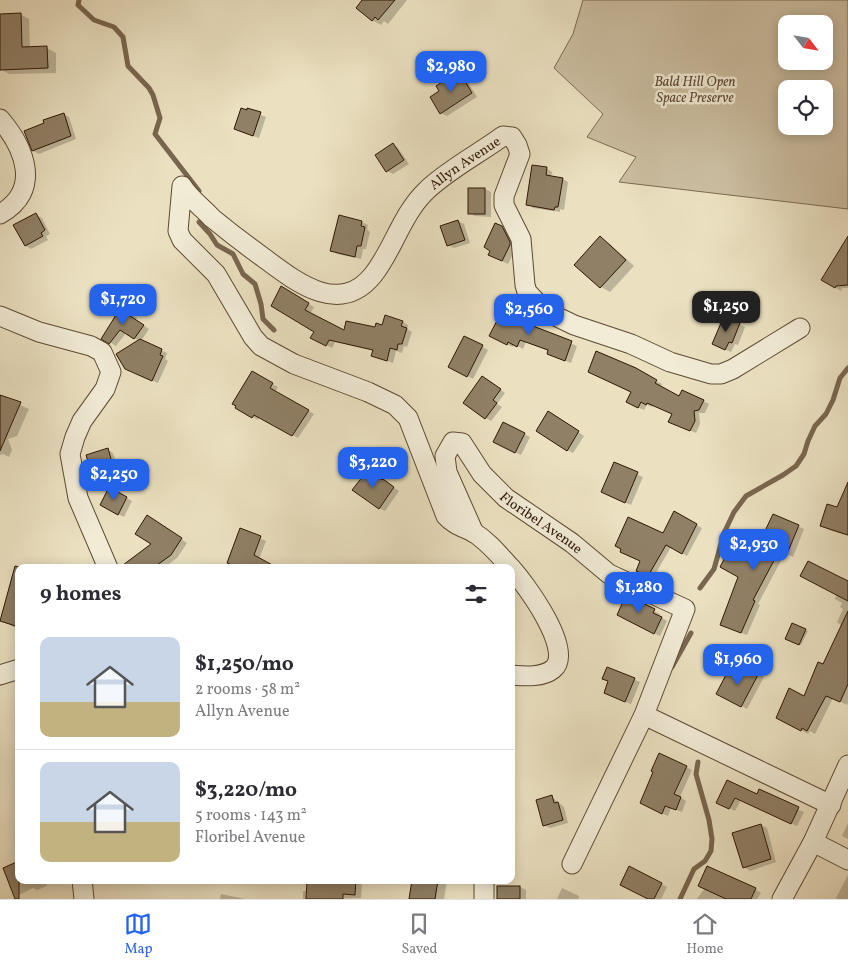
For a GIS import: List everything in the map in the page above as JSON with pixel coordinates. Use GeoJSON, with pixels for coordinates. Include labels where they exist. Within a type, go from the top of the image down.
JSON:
{"type":"FeatureCollection","features":[{"type":"Feature","properties":{"kind":"street"},"geometry":{"type":"LineString","coordinates":[[0,119],[9,129],[25,162],[25,178],[21,196],[11,208],[0,214]]}},
{"type":"Feature","properties":{"kind":"street","name":"Allyn Avenue"},"geometry":{"type":"LineString","coordinates":[[180,210],[182,186],[188,196],[212,218],[305,287],[321,293],[343,294],[358,289],[373,275],[412,208],[426,191],[504,136],[512,137],[520,154],[504,196],[504,205],[520,240],[524,285],[527,292],[545,311],[574,325],[631,344],[670,362],[711,374],[721,374],[734,370],[800,328]]}},
{"type":"Feature","properties":{"kind":"street","name":"Floribel Avenue"},"geometry":{"type":"LineString","coordinates":[[180,210],[178,231],[182,240],[216,274],[252,337],[261,346],[294,364],[368,392],[395,405],[408,418],[446,516],[452,523],[474,533],[491,546],[507,564]]}},
{"type":"Feature","properties":{"kind":"street"},"geometry":{"type":"LineString","coordinates":[[0,316],[38,332],[91,346],[102,352],[111,372],[105,389],[78,429],[70,454],[78,498],[106,564]]}},
{"type":"Feature","properties":{"kind":"street","name":"Floribel Avenue"},"geometry":{"type":"LineString","coordinates":[[474,533],[447,472],[445,456],[453,442],[462,443],[482,474],[506,498],[572,543],[609,574],[685,608],[644,715],[572,864]]}},
{"type":"Feature","properties":{"kind":"street","name":"Floribel Avenue"},"geometry":{"type":"LineString","coordinates":[[515,573],[532,596],[557,640],[559,652],[558,662],[553,669],[541,675],[515,675]]}},
{"type":"Feature","properties":{"kind":"street"},"geometry":{"type":"LineString","coordinates":[[0,675],[15,670]]}},
{"type":"Feature","properties":{"kind":"street"},"geometry":{"type":"LineString","coordinates":[[644,715],[831,805]]}},
{"type":"Feature","properties":{"kind":"street"},"geometry":{"type":"LineString","coordinates":[[782,899],[813,842],[848,765]]}},
{"type":"Feature","properties":{"kind":"street"},"geometry":{"type":"LineString","coordinates":[[813,842],[848,860]]}},
{"type":"Feature","properties":{"kind":"street"},"geometry":{"type":"LineString","coordinates":[[82,884],[84,899]]}},
{"type":"Feature","properties":{"kind":"street"},"geometry":{"type":"LineString","coordinates":[[484,884],[484,899]]}},
{"type":"Feature","properties":{"kind":"green space","name":"Bald Hill Open Space Preserve"},"geometry":{"type":"Polygon","coordinates":[[[583,0],[848,0],[848,209],[619,182],[636,157],[587,137],[603,114],[554,68],[573,34],[583,0]]]}},
{"type":"Feature","properties":{"kind":"building"},"geometry":{"type":"Polygon","coordinates":[[[362,0],[395,0],[378,20],[375,17],[372,21],[356,8],[362,0]]]}},
{"type":"Feature","properties":{"kind":"building"},"geometry":{"type":"Polygon","coordinates":[[[21,13],[22,47],[47,46],[48,68],[0,70],[0,14],[21,13]]]}},
{"type":"Feature","properties":{"kind":"building"},"geometry":{"type":"Polygon","coordinates":[[[459,71],[472,93],[440,114],[430,97],[439,91],[436,86],[459,71]]]}},
{"type":"Feature","properties":{"kind":"building"},"geometry":{"type":"Polygon","coordinates":[[[241,108],[261,112],[253,136],[234,129],[241,108]]]}},
{"type":"Feature","properties":{"kind":"building"},"geometry":{"type":"Polygon","coordinates":[[[64,113],[71,136],[32,151],[24,131],[44,123],[43,120],[64,113]]]}},
{"type":"Feature","properties":{"kind":"building"},"geometry":{"type":"Polygon","coordinates":[[[393,143],[404,160],[386,172],[375,155],[393,143]]]}},
{"type":"Feature","properties":{"kind":"building"},"geometry":{"type":"Polygon","coordinates":[[[532,165],[547,167],[546,175],[563,178],[558,207],[555,207],[554,210],[526,205],[532,165]]]}},
{"type":"Feature","properties":{"kind":"building"},"geometry":{"type":"Polygon","coordinates":[[[468,188],[485,188],[485,214],[468,214],[468,188]]]}},
{"type":"Feature","properties":{"kind":"building"},"geometry":{"type":"Polygon","coordinates":[[[36,213],[45,230],[41,233],[43,236],[25,246],[13,225],[36,213]]]}},
{"type":"Feature","properties":{"kind":"building"},"geometry":{"type":"Polygon","coordinates":[[[339,215],[362,221],[361,226],[365,227],[361,246],[357,246],[355,257],[330,251],[339,215]]]}},
{"type":"Feature","properties":{"kind":"building"},"geometry":{"type":"Polygon","coordinates":[[[458,220],[465,240],[447,246],[440,226],[458,220]]]}},
{"type":"Feature","properties":{"kind":"building"},"geometry":{"type":"Polygon","coordinates":[[[495,223],[502,226],[510,242],[502,261],[488,255],[490,251],[484,247],[495,223]]]}},
{"type":"Feature","properties":{"kind":"building"},"geometry":{"type":"Polygon","coordinates":[[[600,236],[626,260],[600,288],[574,265],[600,236]]]}},
{"type":"Feature","properties":{"kind":"building"},"geometry":{"type":"Polygon","coordinates":[[[848,236],[848,285],[836,286],[835,288],[821,280],[848,236]]]}},
{"type":"Feature","properties":{"kind":"building"},"geometry":{"type":"Polygon","coordinates":[[[281,286],[309,303],[305,310],[344,330],[346,321],[375,327],[376,323],[382,325],[385,315],[403,321],[401,326],[407,328],[402,344],[398,344],[397,350],[390,348],[387,361],[371,356],[373,350],[329,340],[326,346],[310,338],[314,332],[271,306],[281,286]]]}},
{"type":"Feature","properties":{"kind":"building"},"geometry":{"type":"Polygon","coordinates":[[[121,307],[132,314],[130,316],[144,325],[134,339],[120,330],[109,344],[101,339],[121,307]]]}},
{"type":"Feature","properties":{"kind":"building"},"geometry":{"type":"Polygon","coordinates":[[[502,311],[533,326],[572,341],[565,361],[547,354],[548,350],[520,340],[517,347],[508,342],[507,345],[489,336],[502,311]]]}},
{"type":"Feature","properties":{"kind":"building"},"geometry":{"type":"Polygon","coordinates":[[[724,316],[740,323],[732,343],[729,342],[725,350],[712,344],[724,316]]]}},
{"type":"Feature","properties":{"kind":"building"},"geometry":{"type":"Polygon","coordinates":[[[464,336],[483,345],[467,377],[448,367],[464,336]]]}},
{"type":"Feature","properties":{"kind":"building"},"geometry":{"type":"Polygon","coordinates":[[[140,339],[162,349],[160,355],[163,356],[152,381],[125,369],[116,354],[140,339]]]}},
{"type":"Feature","properties":{"kind":"building"},"geometry":{"type":"Polygon","coordinates":[[[596,351],[636,368],[657,380],[655,383],[679,396],[682,390],[704,400],[699,410],[694,411],[695,421],[690,431],[668,422],[672,414],[647,403],[646,405],[641,402],[638,408],[626,402],[631,392],[588,372],[596,351]]]}},
{"type":"Feature","properties":{"kind":"building"},"geometry":{"type":"Polygon","coordinates":[[[252,371],[273,383],[270,388],[309,410],[292,436],[254,415],[252,418],[235,408],[236,406],[232,404],[252,371]]]}},
{"type":"Feature","properties":{"kind":"building"},"geometry":{"type":"Polygon","coordinates":[[[482,376],[501,389],[493,400],[497,403],[485,419],[463,403],[482,376]]]}},
{"type":"Feature","properties":{"kind":"building"},"geometry":{"type":"Polygon","coordinates":[[[0,395],[21,402],[0,451],[0,395]]]}},
{"type":"Feature","properties":{"kind":"building"},"geometry":{"type":"Polygon","coordinates":[[[548,411],[579,431],[567,451],[536,431],[548,411]]]}},
{"type":"Feature","properties":{"kind":"building"},"geometry":{"type":"Polygon","coordinates":[[[503,422],[525,433],[515,453],[493,442],[503,422]]]}},
{"type":"Feature","properties":{"kind":"building"},"geometry":{"type":"Polygon","coordinates":[[[108,448],[116,477],[95,483],[86,455],[108,448]]]}},
{"type":"Feature","properties":{"kind":"building"},"geometry":{"type":"Polygon","coordinates":[[[614,462],[638,472],[625,503],[601,492],[614,462]]]}},
{"type":"Feature","properties":{"kind":"building"},"geometry":{"type":"Polygon","coordinates":[[[367,471],[372,475],[374,473],[394,487],[379,509],[352,490],[367,471]]]}},
{"type":"Feature","properties":{"kind":"building"},"geometry":{"type":"Polygon","coordinates":[[[848,482],[848,535],[820,526],[827,504],[837,507],[848,482]]]}},
{"type":"Feature","properties":{"kind":"building"},"geometry":{"type":"Polygon","coordinates":[[[109,487],[127,497],[118,515],[100,505],[109,487]]]}},
{"type":"Feature","properties":{"kind":"building"},"geometry":{"type":"Polygon","coordinates":[[[674,511],[697,524],[682,554],[666,545],[648,576],[636,571],[640,561],[620,552],[621,549],[615,546],[628,517],[663,533],[674,511]]]}},
{"type":"Feature","properties":{"kind":"building"},"geometry":{"type":"Polygon","coordinates":[[[773,514],[799,525],[787,554],[779,551],[753,600],[755,601],[741,633],[720,625],[738,577],[720,567],[731,546],[759,561],[770,535],[764,533],[773,514]]]}},
{"type":"Feature","properties":{"kind":"building"},"geometry":{"type":"Polygon","coordinates":[[[147,515],[182,538],[171,555],[159,564],[124,564],[151,544],[135,534],[147,515]]]}},
{"type":"Feature","properties":{"kind":"building"},"geometry":{"type":"Polygon","coordinates":[[[240,528],[261,536],[254,555],[271,564],[229,564],[227,563],[240,528]]]}},
{"type":"Feature","properties":{"kind":"building"},"geometry":{"type":"Polygon","coordinates":[[[808,561],[848,581],[848,601],[800,576],[808,561]]]}},
{"type":"Feature","properties":{"kind":"building"},"geometry":{"type":"Polygon","coordinates":[[[15,566],[15,626],[0,621],[15,566]]]}},
{"type":"Feature","properties":{"kind":"building"},"geometry":{"type":"Polygon","coordinates":[[[626,595],[655,609],[653,613],[662,617],[654,634],[617,615],[626,595]]]}},
{"type":"Feature","properties":{"kind":"building"},"geometry":{"type":"Polygon","coordinates":[[[848,611],[848,684],[840,702],[826,696],[807,731],[802,728],[801,731],[776,718],[789,688],[804,696],[818,662],[823,664],[848,611]]]}},
{"type":"Feature","properties":{"kind":"building"},"geometry":{"type":"Polygon","coordinates":[[[792,623],[806,629],[799,645],[785,639],[792,623]]]}},
{"type":"Feature","properties":{"kind":"building"},"geometry":{"type":"Polygon","coordinates":[[[747,666],[759,673],[741,707],[716,694],[728,671],[735,675],[737,671],[741,673],[747,666]]]}},
{"type":"Feature","properties":{"kind":"building"},"geometry":{"type":"Polygon","coordinates":[[[607,667],[635,678],[625,702],[604,693],[608,681],[602,679],[607,667]]]}},
{"type":"Feature","properties":{"kind":"building"},"geometry":{"type":"Polygon","coordinates":[[[659,753],[687,766],[674,794],[681,797],[676,810],[665,806],[662,814],[640,803],[659,753]]]}},
{"type":"Feature","properties":{"kind":"building"},"geometry":{"type":"Polygon","coordinates":[[[727,780],[757,794],[759,789],[799,807],[791,824],[735,798],[729,809],[716,803],[727,780]]]}},
{"type":"Feature","properties":{"kind":"building"},"geometry":{"type":"Polygon","coordinates":[[[552,795],[554,803],[558,802],[563,820],[543,826],[536,800],[552,795]]]}},
{"type":"Feature","properties":{"kind":"building"},"geometry":{"type":"Polygon","coordinates":[[[761,824],[771,859],[743,868],[732,833],[761,824]]]}},
{"type":"Feature","properties":{"kind":"building"},"geometry":{"type":"Polygon","coordinates":[[[15,863],[15,884],[19,884],[19,899],[15,899],[3,868],[15,863]]]}},
{"type":"Feature","properties":{"kind":"building"},"geometry":{"type":"Polygon","coordinates":[[[629,866],[662,883],[654,899],[648,899],[620,885],[629,866]]]}},
{"type":"Feature","properties":{"kind":"building"},"geometry":{"type":"Polygon","coordinates":[[[707,866],[756,888],[751,899],[726,899],[698,886],[707,866]]]}},
{"type":"Feature","properties":{"kind":"building"},"geometry":{"type":"Polygon","coordinates":[[[307,884],[356,884],[355,895],[343,894],[343,899],[306,899],[307,884]]]}},
{"type":"Feature","properties":{"kind":"building"},"geometry":{"type":"Polygon","coordinates":[[[411,884],[437,884],[435,899],[409,899],[411,884]]]}},
{"type":"Feature","properties":{"kind":"building"},"geometry":{"type":"Polygon","coordinates":[[[497,886],[520,886],[520,899],[497,899],[497,886]]]}},
{"type":"Feature","properties":{"kind":"waterway"},"geometry":{"type":"LineString","coordinates":[[79,0],[78,5],[94,20],[114,27],[123,37],[128,66],[149,88],[153,95],[160,118],[155,134],[199,191]]}},
{"type":"Feature","properties":{"kind":"waterway"},"geometry":{"type":"LineString","coordinates":[[199,222],[217,245],[233,254],[243,274],[255,284],[263,319],[274,330]]}},
{"type":"Feature","properties":{"kind":"waterway"},"geometry":{"type":"LineString","coordinates":[[700,588],[714,569],[724,533],[734,512],[746,496],[796,466],[804,454],[815,426],[826,414],[840,378],[848,368]]}},
{"type":"Feature","properties":{"kind":"waterway"},"geometry":{"type":"LineString","coordinates":[[672,667],[691,633]]}},
{"type":"Feature","properties":{"kind":"waterway"},"geometry":{"type":"LineString","coordinates":[[680,899],[694,869],[705,861],[711,851],[712,839],[709,820],[696,774],[698,762]]}}]}
